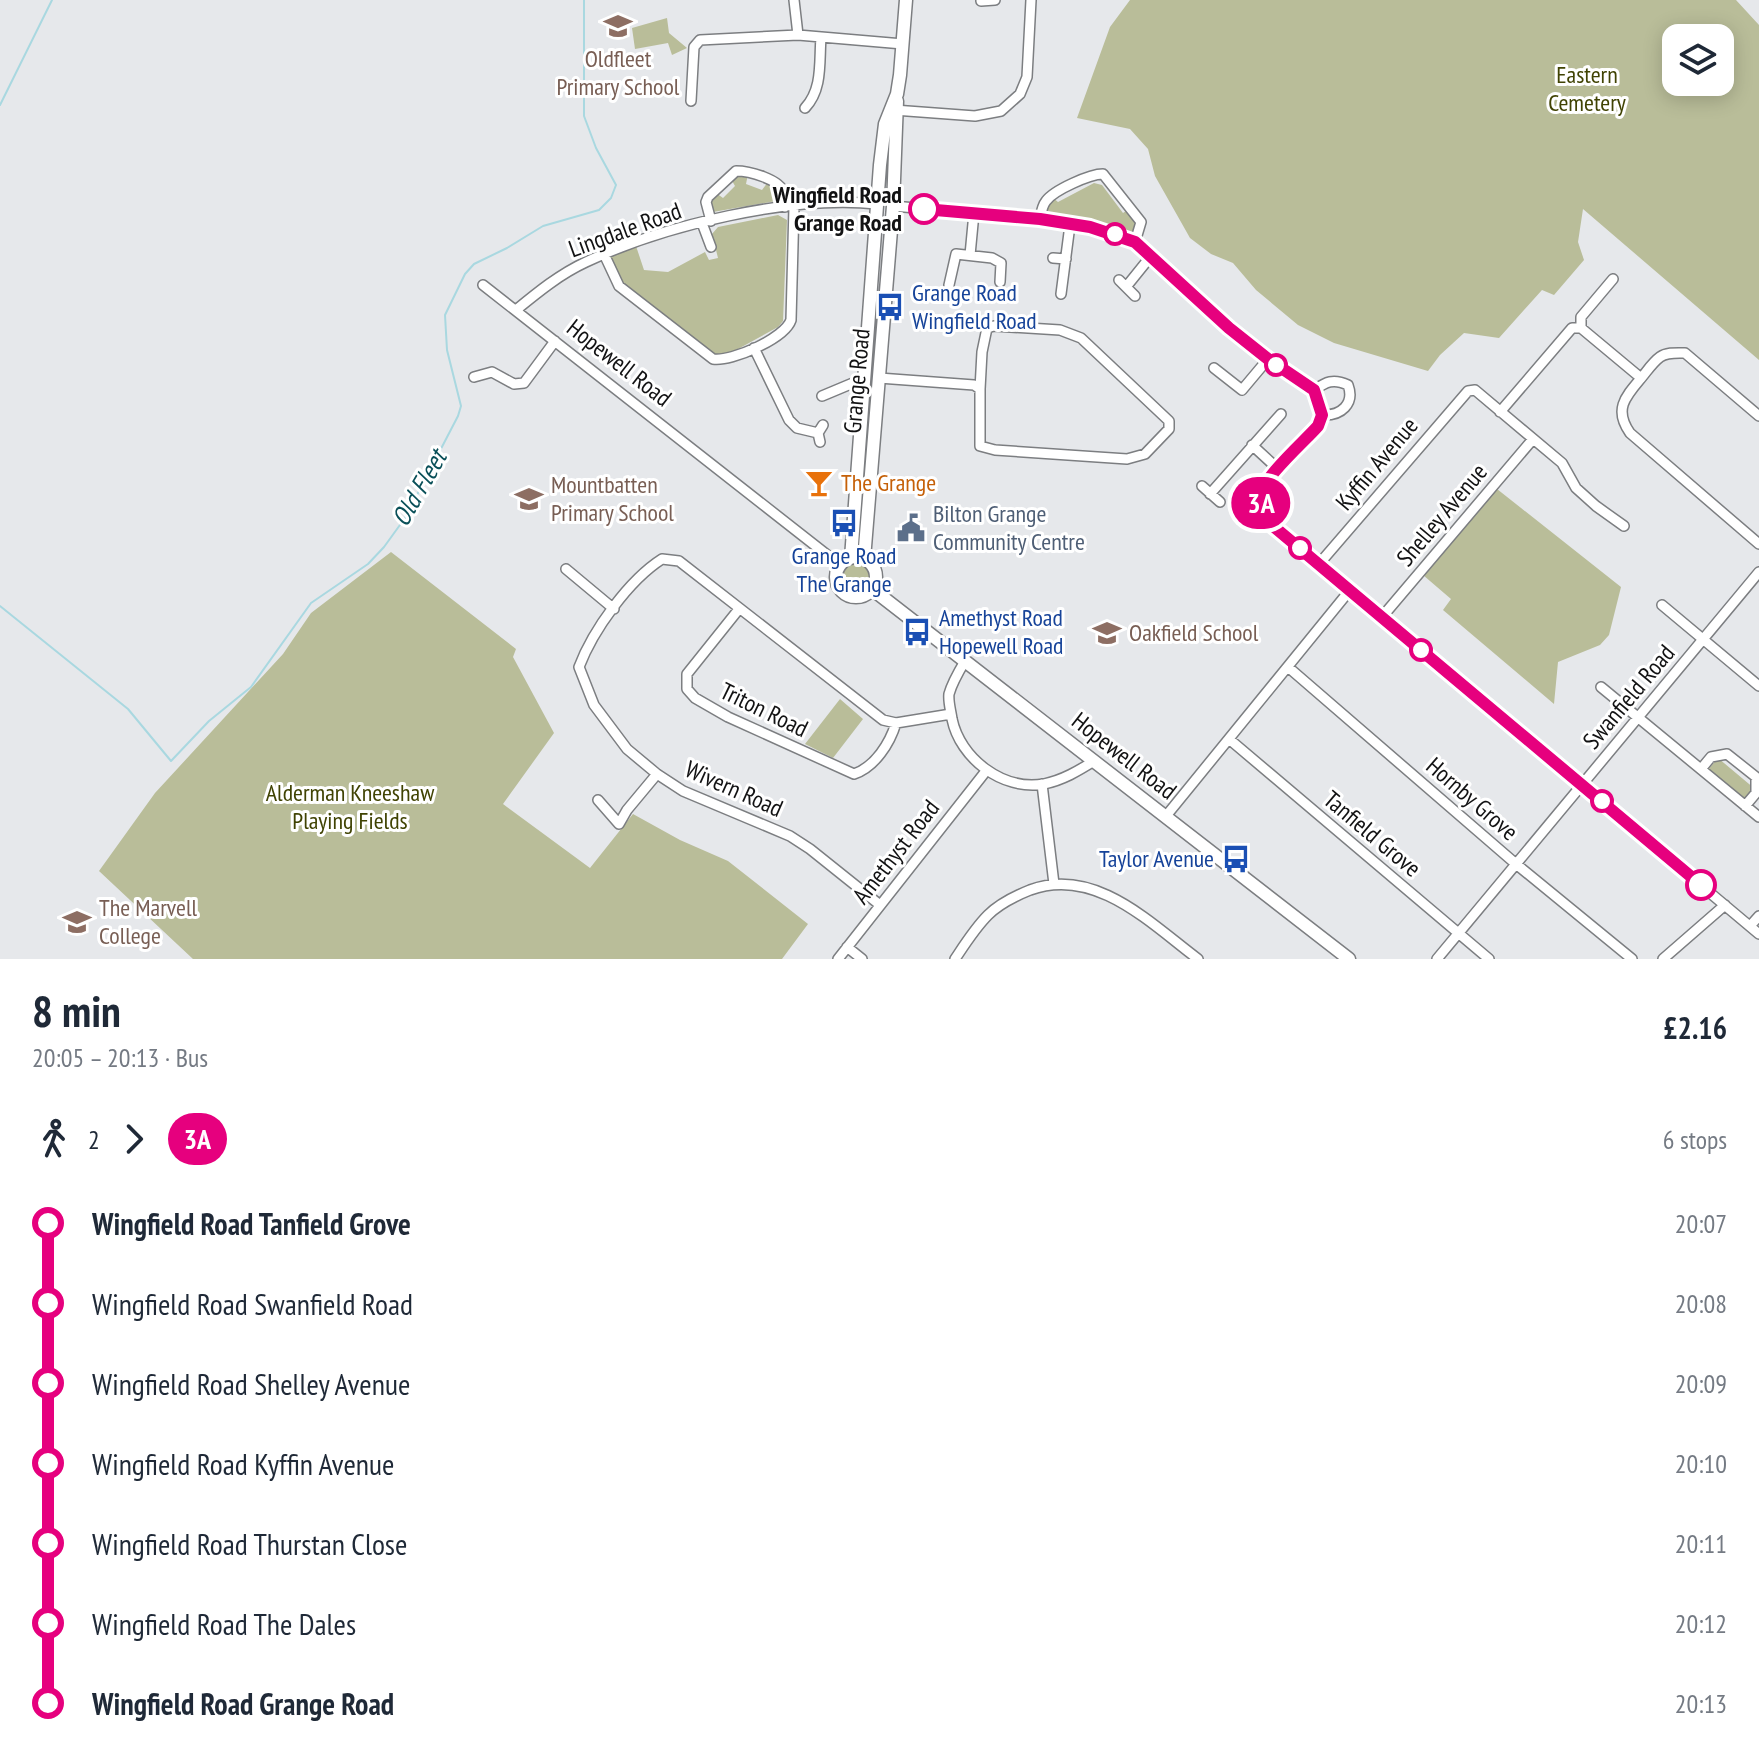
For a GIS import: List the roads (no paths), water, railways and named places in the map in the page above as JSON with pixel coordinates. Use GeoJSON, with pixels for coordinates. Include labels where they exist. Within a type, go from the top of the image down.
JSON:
{"type":"FeatureCollection","features":[{"type":"Feature","properties":{"kind":"street"},"geometry":{"type":"LineString","coordinates":[[794,0],[798,35]]}},
{"type":"Feature","properties":{"kind":"street"},"geometry":{"type":"LineString","coordinates":[[906,0],[894,110],[975,116],[1001,111],[1020,94],[1027,77],[1031,0]]}},
{"type":"Feature","properties":{"kind":"street"},"geometry":{"type":"LineString","coordinates":[[981,1],[995,0]]}},
{"type":"Feature","properties":{"kind":"street"},"geometry":{"type":"LineString","coordinates":[[691,101],[694,47],[700,40],[798,35],[903,44]]}},
{"type":"Feature","properties":{"kind":"street"},"geometry":{"type":"LineString","coordinates":[[805,108],[814,99],[819,80],[821,37]]}},
{"type":"Feature","properties":{"kind":"street","name":"Grange Road"},"geometry":{"type":"LineString","coordinates":[[852,561],[877,204],[885,124],[894,110]]}},
{"type":"Feature","properties":{"kind":"street","name":"Grange Road"},"geometry":{"type":"LineString","coordinates":[[852,561],[879,378],[893,206],[894,110]]}},
{"type":"Feature","properties":{"kind":"street","name":"Lingdale Road"},"geometry":{"type":"LineString","coordinates":[[706,222],[708,197],[736,171],[746,171],[778,185],[790,206]]}},
{"type":"Feature","properties":{"kind":"street"},"geometry":{"type":"LineString","coordinates":[[1040,219],[1049,197],[1093,174],[1103,174],[1141,222],[1135,242]]}},
{"type":"Feature","properties":{"kind":"street","name":"Lingdale Road"},"geometry":{"type":"LineString","coordinates":[[516,310],[569,271],[604,254],[706,222],[790,206],[857,202],[877,204]]}},
{"type":"Feature","properties":{"kind":"street"},"geometry":{"type":"LineString","coordinates":[[604,254],[619,286],[713,359],[728,359],[789,328],[790,206]]}},
{"type":"Feature","properties":{"kind":"street"},"geometry":{"type":"LineString","coordinates":[[893,206],[1040,219],[1101,229],[1135,242],[1229,328],[1314,390],[1322,415],[1318,426],[1278,469],[1260,495],[1262,512],[1273,526],[1759,934]]}},
{"type":"Feature","properties":{"kind":"street"},"geometry":{"type":"LineString","coordinates":[[970,255],[974,213]]}},
{"type":"Feature","properties":{"kind":"street"},"geometry":{"type":"LineString","coordinates":[[706,222],[711,247]]}},
{"type":"Feature","properties":{"kind":"street"},"geometry":{"type":"LineString","coordinates":[[1061,294],[1070,225]]}},
{"type":"Feature","properties":{"kind":"street"},"geometry":{"type":"LineString","coordinates":[[949,285],[956,254],[992,258],[1001,263],[1000,282]]}},
{"type":"Feature","properties":{"kind":"street"},"geometry":{"type":"LineString","coordinates":[[1135,296],[1123,284],[1151,256]]}},
{"type":"Feature","properties":{"kind":"street"},"geometry":{"type":"LineString","coordinates":[[1053,258],[1066,259]]}},
{"type":"Feature","properties":{"kind":"street"},"geometry":{"type":"LineString","coordinates":[[1581,328],[1581,317],[1613,279]]}},
{"type":"Feature","properties":{"kind":"street","name":"Hopewell Road"},"geometry":{"type":"LineString","coordinates":[[483,285],[852,561]]}},
{"type":"Feature","properties":{"kind":"street"},"geometry":{"type":"LineString","coordinates":[[987,328],[1060,330],[1081,338],[1169,421],[1169,429],[1145,454],[1127,459],[995,450],[980,446],[980,389],[987,328]]}},
{"type":"Feature","properties":{"kind":"street"},"geometry":{"type":"LineString","coordinates":[[1624,526],[1576,488],[1562,463],[1500,412],[1572,328],[1581,328],[1641,378]]}},
{"type":"Feature","properties":{"kind":"street"},"geometry":{"type":"LineString","coordinates":[[474,377],[492,372],[514,384],[524,383],[555,341]]}},
{"type":"Feature","properties":{"kind":"street"},"geometry":{"type":"LineString","coordinates":[[754,348],[789,420],[797,428],[820,433]]}},
{"type":"Feature","properties":{"kind":"street"},"geometry":{"type":"LineString","coordinates":[[1759,416],[1685,353],[1660,356],[1624,400],[1621,410],[1622,423],[1630,433],[1759,544]]}},
{"type":"Feature","properties":{"kind":"street"},"geometry":{"type":"LineString","coordinates":[[1214,368],[1242,390],[1268,359]]}},
{"type":"Feature","properties":{"kind":"street"},"geometry":{"type":"LineString","coordinates":[[865,378],[974,385],[980,389]]}},
{"type":"Feature","properties":{"kind":"street","name":"Grange Road"},"geometry":{"type":"LineString","coordinates":[[822,396],[865,378]]}},
{"type":"Feature","properties":{"kind":"street"},"geometry":{"type":"LineString","coordinates":[[1314,390],[1337,380],[1348,385],[1352,395],[1349,404],[1340,412],[1322,415]]}},
{"type":"Feature","properties":{"kind":"street","name":"Kyffin Avenue"},"geometry":{"type":"LineString","coordinates":[[1319,564],[1468,391],[1475,390],[1500,412]]}},
{"type":"Feature","properties":{"kind":"street"},"geometry":{"type":"LineString","coordinates":[[1210,494],[1281,414]]}},
{"type":"Feature","properties":{"kind":"street","name":"Shelley Avenue"},"geometry":{"type":"LineString","coordinates":[[1382,617],[1533,439]]}},
{"type":"Feature","properties":{"kind":"street"},"geometry":{"type":"LineString","coordinates":[[1252,445],[1278,469]]}},
{"type":"Feature","properties":{"kind":"street"},"geometry":{"type":"LineString","coordinates":[[1202,486],[1220,502]]}},
{"type":"Feature","properties":{"kind":"street"},"geometry":{"type":"LineString","coordinates":[[1588,517],[1596,506]]}},
{"type":"Feature","properties":{"kind":"street","name":"Wivern Road"},"geometry":{"type":"LineString","coordinates":[[880,905],[790,836],[683,791],[657,774],[627,749],[594,705],[579,667],[587,645],[646,569],[662,559],[679,561],[883,720],[896,723]]}},
{"type":"Feature","properties":{"kind":"street"},"geometry":{"type":"LineString","coordinates":[[852,561],[875,573],[872,589],[861,596],[844,593],[837,583],[852,561]]}},
{"type":"Feature","properties":{"kind":"street"},"geometry":{"type":"LineString","coordinates":[[566,569],[614,609]]}},
{"type":"Feature","properties":{"kind":"street","name":"Swanfield Road"},"geometry":{"type":"LineString","coordinates":[[1437,959],[1759,572]]}},
{"type":"Feature","properties":{"kind":"street","name":"Hopewell Road"},"geometry":{"type":"LineString","coordinates":[[872,589],[1349,959]]}},
{"type":"Feature","properties":{"kind":"street"},"geometry":{"type":"LineString","coordinates":[[1166,816],[1350,590]]}},
{"type":"Feature","properties":{"kind":"street"},"geometry":{"type":"LineString","coordinates":[[1662,605],[1759,686]]}},
{"type":"Feature","properties":{"kind":"street","name":"Triton Road"},"geometry":{"type":"LineString","coordinates":[[739,609],[687,674],[687,689],[695,698],[728,717],[854,774],[866,770],[892,737],[896,723]]}},
{"type":"Feature","properties":{"kind":"street"},"geometry":{"type":"LineString","coordinates":[[965,661],[948,697],[951,714],[955,732],[964,749],[986,771],[1017,782],[1042,784],[1071,776],[1094,761]]}},
{"type":"Feature","properties":{"kind":"street","name":"Hornby Grove"},"geometry":{"type":"LineString","coordinates":[[1288,667],[1516,864],[1632,959]]}},
{"type":"Feature","properties":{"kind":"street"},"geometry":{"type":"LineString","coordinates":[[1601,687],[1759,817]]}},
{"type":"Feature","properties":{"kind":"street"},"geometry":{"type":"LineString","coordinates":[[896,723],[951,714]]}},
{"type":"Feature","properties":{"kind":"street","name":"Tanfield Grove"},"geometry":{"type":"LineString","coordinates":[[1229,739],[1489,959]]}},
{"type":"Feature","properties":{"kind":"street"},"geometry":{"type":"LineString","coordinates":[[1701,769],[1711,757],[1721,753],[1727,754],[1756,777],[1756,793],[1745,806]]}},
{"type":"Feature","properties":{"kind":"street","name":"Amethyst Road"},"geometry":{"type":"LineString","coordinates":[[838,959],[986,771]]}},
{"type":"Feature","properties":{"kind":"street"},"geometry":{"type":"LineString","coordinates":[[598,800],[619,824],[657,774]]}},
{"type":"Feature","properties":{"kind":"street"},"geometry":{"type":"LineString","coordinates":[[1042,784],[1054,884]]}},
{"type":"Feature","properties":{"kind":"street"},"geometry":{"type":"LineString","coordinates":[[955,959],[981,923],[1003,903],[1020,894],[1054,884],[1106,894],[1125,904],[1198,959]]}},
{"type":"Feature","properties":{"kind":"street"},"geometry":{"type":"LineString","coordinates":[[1663,959],[1725,905]]}},
{"type":"Feature","properties":{"kind":"street"},"geometry":{"type":"LineString","coordinates":[[1750,926],[1759,916]]}},
{"type":"Feature","properties":{"kind":"street"},"geometry":{"type":"LineString","coordinates":[[847,947],[862,959]]}},
{"type":"Feature","properties":{"kind":"waterway"},"geometry":{"type":"LineString","coordinates":[[0,105],[52,0]]}},
{"type":"Feature","properties":{"kind":"waterway","name":"Old Fleet"},"geometry":{"type":"LineString","coordinates":[[0,606],[128,709],[171,761],[209,721],[251,687],[311,603],[368,564],[384,547],[405,518],[458,416],[461,406],[447,350],[445,315],[465,274],[474,264],[543,226],[599,210],[611,198],[616,185],[596,148],[584,116],[584,0]]}},
{"type":"Feature","properties":{"kind":"place","name":"Oldfleet Primary School"},"geometry":{"type":"Point","coordinates":[618,26]}},
{"type":"Feature","properties":{"kind":"place","name":"Wingfield Road Grange Road"},"geometry":{"type":"Point","coordinates":[924,209]}},
{"type":"Feature","properties":{"kind":"place","name":"Grange Road Wingfield Road"},"geometry":{"type":"Point","coordinates":[890,307]}},
{"type":"Feature","properties":{"kind":"place","name":"The Grange"},"geometry":{"type":"Point","coordinates":[819,483]}},
{"type":"Feature","properties":{"kind":"place","name":"Mountbatten Primary School"},"geometry":{"type":"Point","coordinates":[529,499]}},
{"type":"Feature","properties":{"kind":"place","name":"Grange Road The Grange"},"geometry":{"type":"Point","coordinates":[844,523]}},
{"type":"Feature","properties":{"kind":"place","name":"Bilton Grange Community Centre"},"geometry":{"type":"Point","coordinates":[911,528]}},
{"type":"Feature","properties":{"kind":"place","name":"Amethyst Road Hopewell Road"},"geometry":{"type":"Point","coordinates":[917,632]}},
{"type":"Feature","properties":{"kind":"place","name":"Oakfield School"},"geometry":{"type":"Point","coordinates":[1107,633]}},
{"type":"Feature","properties":{"kind":"place","name":"Taylor Avenue"},"geometry":{"type":"Point","coordinates":[1236,859]}},
{"type":"Feature","properties":{"kind":"place","name":"The Marvell College"},"geometry":{"type":"Point","coordinates":[77,922]}},
{"type":"Feature","properties":{"kind":"park label","name":"Eastern Cemetery"},"geometry":{"type":"Point","coordinates":[1587,89]}},
{"type":"Feature","properties":{"kind":"park label","name":"Alderman Kneeshaw Playing Fields"},"geometry":{"type":"Point","coordinates":[350,807]}}]}
